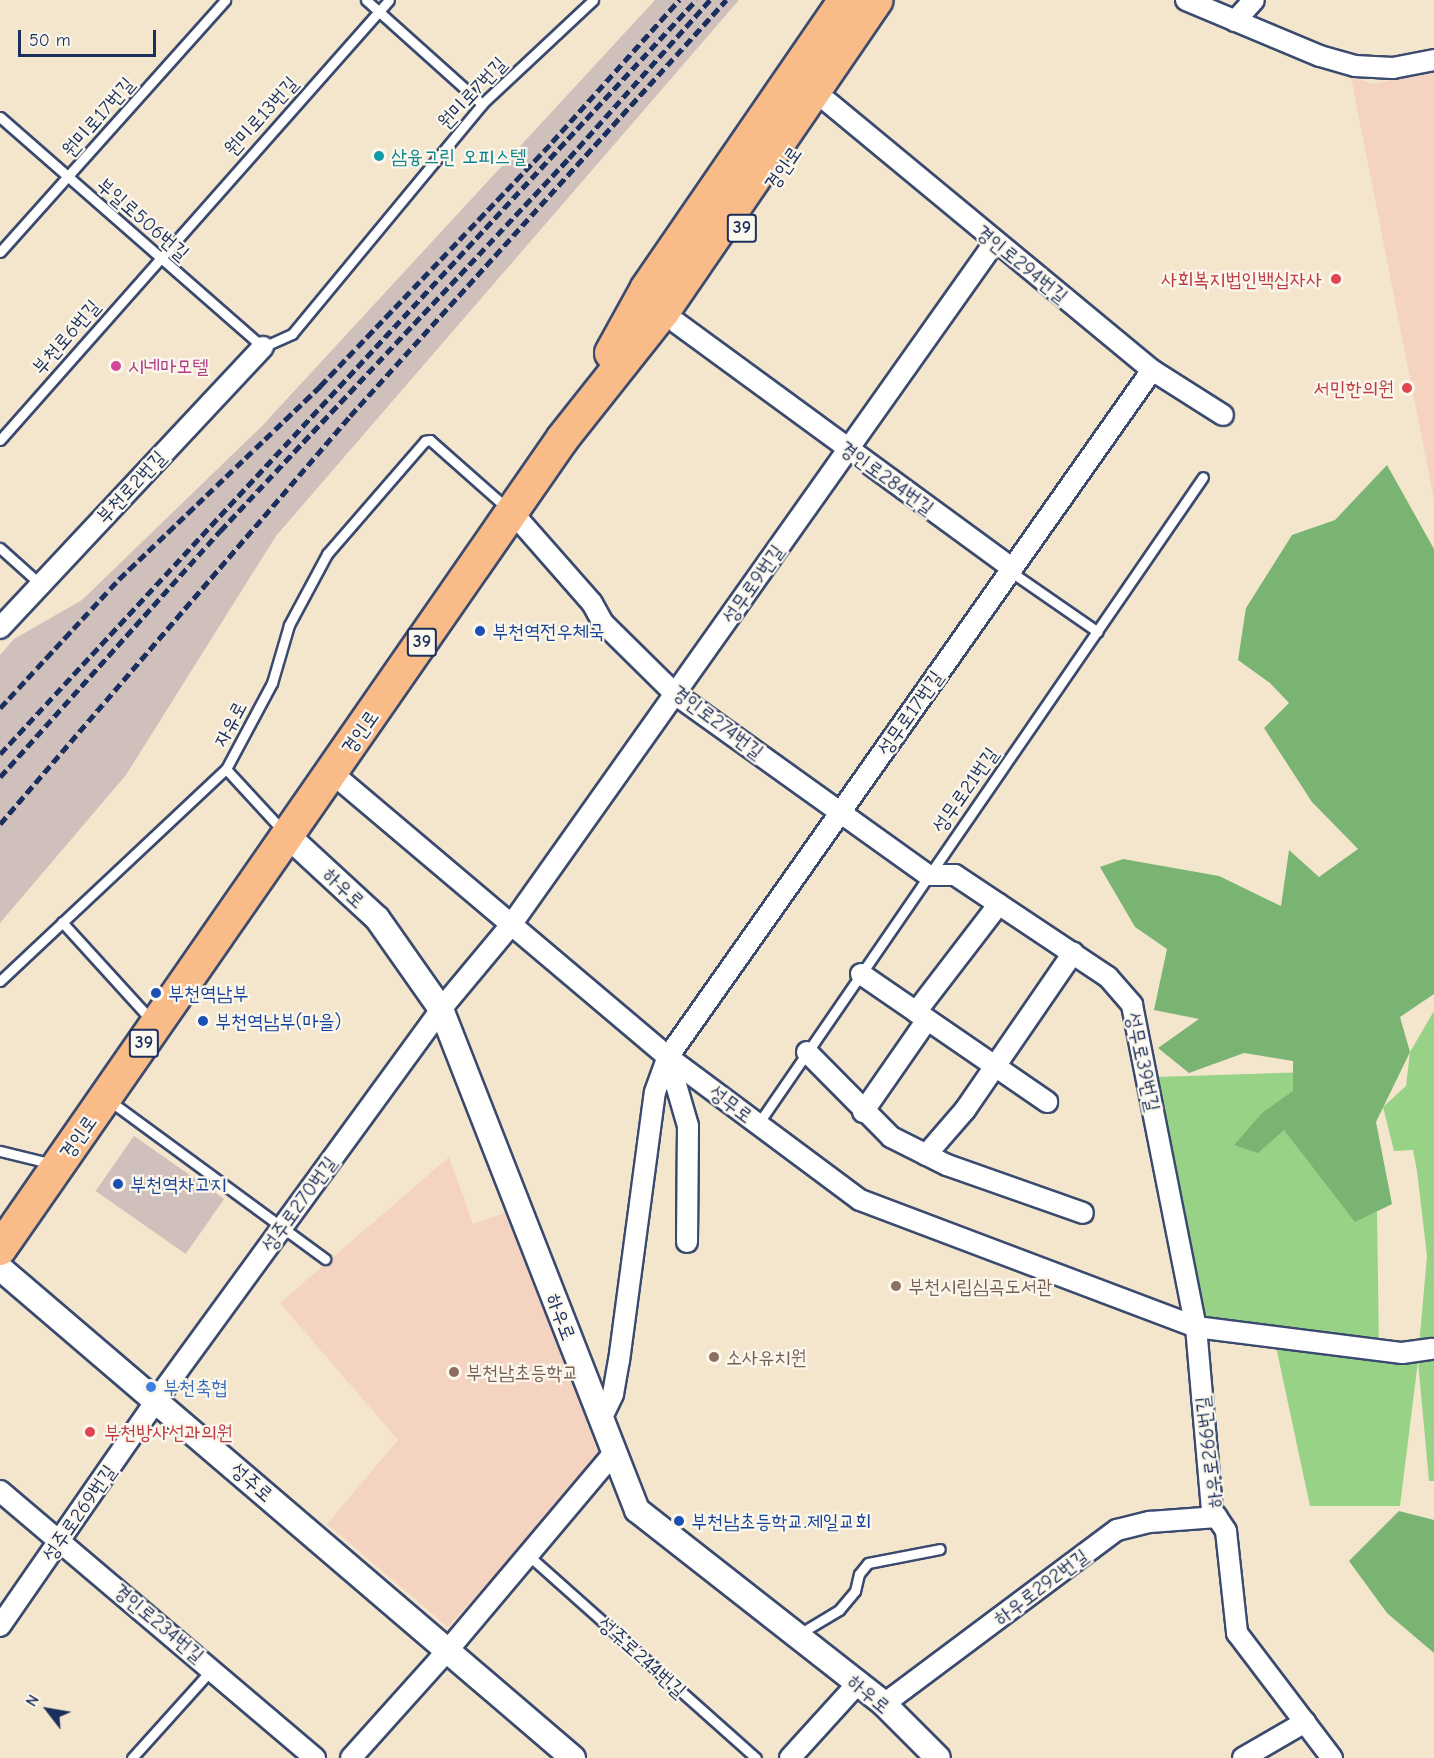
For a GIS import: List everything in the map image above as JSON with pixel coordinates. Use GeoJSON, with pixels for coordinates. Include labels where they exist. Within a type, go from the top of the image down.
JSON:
{"type":"FeatureCollection","features":[{"type":"Feature","properties":{"kind":"main road","name":"경인로"},"geometry":{"type":"LineString","coordinates":[[0,1249],[563,438],[663,312],[877,0]]}},
{"type":"Feature","properties":{"kind":"main road","name":"경인로"},"geometry":{"type":"LineString","coordinates":[[563,438],[676,323],[900,0]]}},
{"type":"Feature","properties":{"kind":"main road","name":"경인로"},"geometry":{"type":"LineString","coordinates":[[563,438],[647,288],[848,13]]}},
{"type":"Feature","properties":{"kind":"street"},"geometry":{"type":"LineString","coordinates":[[1186,0],[1320,56],[1355,66],[1393,68],[1434,60]]}},
{"type":"Feature","properties":{"kind":"street"},"geometry":{"type":"LineString","coordinates":[[1235,21],[1254,0]]}},
{"type":"Feature","properties":{"kind":"street","name":"경인로294번길"},"geometry":{"type":"LineString","coordinates":[[828,102],[1152,370],[1222,415]]}},
{"type":"Feature","properties":{"kind":"street","name":"성무로9번길"},"geometry":{"type":"LineString","coordinates":[[511,925],[995,242]]}},
{"type":"Feature","properties":{"kind":"street","name":"경인로284번길"},"geometry":{"type":"LineString","coordinates":[[676,323],[1012,568]]}},
{"type":"Feature","properties":{"kind":"street","name":"부천로2번길"},"geometry":{"type":"LineString","coordinates":[[0,628],[39,583],[263,347]]}},
{"type":"Feature","properties":{"kind":"street","name":"성무로17번길"},"geometry":{"type":"LineString","coordinates":[[601,1419],[613,1394],[655,1092],[668,1057],[1152,370]]}},
{"type":"Feature","properties":{"kind":"street","name":"경인로274번길"},"geometry":{"type":"LineString","coordinates":[[512,512],[592,603],[603,623],[675,694],[928,874]]}},
{"type":"Feature","properties":{"kind":"street","name":"성무로"},"geometry":{"type":"LineString","coordinates":[[332,773],[668,1057],[860,1200],[1196,1327],[1402,1353],[1432,1349]]}},
{"type":"Feature","properties":{"kind":"street","name":"하우로"},"geometry":{"type":"LineString","coordinates":[[288,836],[376,918],[441,1009],[637,1510],[799,1634],[884,1704],[938,1758]]}},
{"type":"Feature","properties":{"kind":"street","name":"성무로39번길"},"geometry":{"type":"LineString","coordinates":[[928,874],[955,875],[1108,977],[1132,1005],[1196,1327]]}},
{"type":"Feature","properties":{"kind":"street"},"geometry":{"type":"LineString","coordinates":[[863,1112],[921,1016],[999,904]]}},
{"type":"Feature","properties":{"kind":"street","name":"성주로270번길"},"geometry":{"type":"LineString","coordinates":[[157,1399],[441,1009],[511,925]]}},
{"type":"Feature","properties":{"kind":"street"},"geometry":{"type":"LineString","coordinates":[[926,1155],[996,1067],[1073,953]]}},
{"type":"Feature","properties":{"kind":"street"},"geometry":{"type":"LineString","coordinates":[[861,974],[1047,1102]]}},
{"type":"Feature","properties":{"kind":"street"},"geometry":{"type":"LineString","coordinates":[[807,1052],[840,1082],[863,1112],[884,1133],[926,1155],[1083,1213]]}},
{"type":"Feature","properties":{"kind":"street"},"geometry":{"type":"LineString","coordinates":[[668,1057],[688,1126],[687,1242]]}},
{"type":"Feature","properties":{"kind":"street","name":"성주로"},"geometry":{"type":"LineString","coordinates":[[0,1269],[157,1399],[573,1758]]}},
{"type":"Feature","properties":{"kind":"street","name":"하우로266번길"},"geometry":{"type":"LineString","coordinates":[[1196,1327],[1212,1510],[1226,1530],[1237,1633],[1332,1758]]}},
{"type":"Feature","properties":{"kind":"street","name":"성주로269번길"},"geometry":{"type":"LineString","coordinates":[[0,1626],[62,1540],[157,1399]]}},
{"type":"Feature","properties":{"kind":"street"},"geometry":{"type":"LineString","coordinates":[[351,1758],[448,1650],[614,1453]]}},
{"type":"Feature","properties":{"kind":"street","name":"경인로234번길"},"geometry":{"type":"LineString","coordinates":[[0,1491],[62,1540],[315,1758]]}},
{"type":"Feature","properties":{"kind":"street","name":"하우로292번길"},"geometry":{"type":"LineString","coordinates":[[884,1704],[1117,1530],[1150,1522],[1217,1517]]}},
{"type":"Feature","properties":{"kind":"street"},"geometry":{"type":"LineString","coordinates":[[790,1758],[857,1684]]}},
{"type":"Feature","properties":{"kind":"street"},"geometry":{"type":"LineString","coordinates":[[1243,1758],[1305,1722]]}},
{"type":"Feature","properties":{"kind":"lane","name":"원미로17번길"},"geometry":{"type":"LineString","coordinates":[[0,252],[225,0]]}},
{"type":"Feature","properties":{"kind":"lane"},"geometry":{"type":"LineString","coordinates":[[366,0],[482,104]]}},
{"type":"Feature","properties":{"kind":"lane","name":"원미로13번길"},"geometry":{"type":"LineString","coordinates":[[160,257],[389,0]]}},
{"type":"Feature","properties":{"kind":"lane","name":"원미로7번길"},"geometry":{"type":"LineString","coordinates":[[263,347],[292,334],[482,104],[593,0]]}},
{"type":"Feature","properties":{"kind":"lane","name":"부일로506번길"},"geometry":{"type":"LineString","coordinates":[[0,117],[263,347]]}},
{"type":"Feature","properties":{"kind":"lane","name":"부천로6번길"},"geometry":{"type":"LineString","coordinates":[[0,440],[160,257]]}},
{"type":"Feature","properties":{"kind":"lane","name":"자유로"},"geometry":{"type":"LineString","coordinates":[[0,981],[226,769],[272,683],[289,625],[327,554],[425,441],[430,440],[512,512]]}},
{"type":"Feature","properties":{"kind":"lane","name":"성무로21번길"},"geometry":{"type":"LineString","coordinates":[[758,1124],[1203,477]]}},
{"type":"Feature","properties":{"kind":"lane"},"geometry":{"type":"LineString","coordinates":[[0,548],[39,583]]}},
{"type":"Feature","properties":{"kind":"lane","name":"경인로284번길"},"geometry":{"type":"LineString","coordinates":[[1012,568],[1017,576],[1098,632]]}},
{"type":"Feature","properties":{"kind":"lane"},"geometry":{"type":"LineString","coordinates":[[226,769],[288,836]]}},
{"type":"Feature","properties":{"kind":"lane"},"geometry":{"type":"LineString","coordinates":[[62,922],[156,1025]]}},
{"type":"Feature","properties":{"kind":"lane"},"geometry":{"type":"LineString","coordinates":[[106,1097],[325,1259]]}},
{"type":"Feature","properties":{"kind":"lane"},"geometry":{"type":"LineString","coordinates":[[0,1151],[58,1165]]}},
{"type":"Feature","properties":{"kind":"lane"},"geometry":{"type":"LineString","coordinates":[[799,1634],[838,1610],[855,1591],[859,1574],[868,1563],[940,1549]]}},
{"type":"Feature","properties":{"kind":"lane","name":"성주로244번길"},"geometry":{"type":"LineString","coordinates":[[528,1555],[756,1758]]}},
{"type":"Feature","properties":{"kind":"lane"},"geometry":{"type":"LineString","coordinates":[[132,1758],[213,1668]]}},
{"type":"Feature","properties":{"kind":"shaded area"},"geometry":{"type":"Polygon","coordinates":[[[655,0],[739,0],[276,536],[126,775],[0,923],[0,655],[14,639],[82,600],[262,426],[655,0]]]}},
{"type":"Feature","properties":{"kind":"shaded area"},"geometry":{"type":"Polygon","coordinates":[[[1434,70],[1434,500],[1351,77],[1373,84],[1434,70]]]}},
{"type":"Feature","properties":{"kind":"shaded area"},"geometry":{"type":"Polygon","coordinates":[[[134,1136],[224,1199],[186,1254],[96,1191],[134,1136]]]}},
{"type":"Feature","properties":{"kind":"shaded area","name":"부천남초등학교"},"geometry":{"type":"Polygon","coordinates":[[[449,1157],[473,1224],[510,1211],[600,1458],[448,1627],[327,1524],[398,1440],[280,1303],[449,1157]]]}},
{"type":"Feature","properties":{"kind":"green space"},"geometry":{"type":"Polygon","coordinates":[[[1387,465],[1434,549],[1434,994],[1400,1017],[1410,1052],[1376,1122],[1392,1204],[1355,1222],[1284,1130],[1258,1153],[1234,1145],[1262,1113],[1293,1091],[1293,1061],[1244,1053],[1189,1073],[1158,1048],[1199,1019],[1154,1010],[1167,949],[1135,927],[1100,867],[1123,859],[1219,876],[1281,906],[1289,850],[1319,877],[1358,849],[1312,802],[1264,728],[1289,703],[1270,683],[1238,660],[1246,608],[1292,535],[1335,520],[1387,465]]]}},
{"type":"Feature","properties":{"kind":"green space"},"geometry":{"type":"Polygon","coordinates":[[[1434,1011],[1434,1481],[1429,1481],[1418,1361],[1400,1506],[1310,1506],[1275,1342],[1418,1357],[1427,1256],[1417,1171],[1413,1150],[1394,1151],[1383,1107],[1406,1086],[1410,1052],[1434,1011]]]}},
{"type":"Feature","properties":{"kind":"green space"},"geometry":{"type":"Polygon","coordinates":[[[1375,1070],[1379,1350],[1200,1320],[1156,1077],[1375,1070]]]}},
{"type":"Feature","properties":{"kind":"green space"},"geometry":{"type":"Polygon","coordinates":[[[1399,1511],[1434,1520],[1434,1653],[1387,1613],[1349,1561],[1399,1511]]]}},
{"type":"Feature","properties":{"kind":"railway"},"geometry":{"type":"LineString","coordinates":[[0,708],[119,579],[320,386],[552,142],[679,0]]}},
{"type":"Feature","properties":{"kind":"railway"},"geometry":{"type":"LineString","coordinates":[[0,754],[696,0]]}},
{"type":"Feature","properties":{"kind":"railway"},"geometry":{"type":"LineString","coordinates":[[0,777],[220,531],[569,158],[710,0]]}},
{"type":"Feature","properties":{"kind":"railway"},"geometry":{"type":"LineString","coordinates":[[0,824],[350,416],[726,0]]}},
{"type":"Feature","properties":{"kind":"place","name":"삼융그린 오피스텔"},"geometry":{"type":"Point","coordinates":[379,156]}},
{"type":"Feature","properties":{"kind":"place","name":"사회복지법인백십자사"},"geometry":{"type":"Point","coordinates":[1336,279]}},
{"type":"Feature","properties":{"kind":"place","name":"시네마모텔"},"geometry":{"type":"Point","coordinates":[116,366]}},
{"type":"Feature","properties":{"kind":"place","name":"서민한의원"},"geometry":{"type":"Point","coordinates":[1407,388]}},
{"type":"Feature","properties":{"kind":"place","name":"부천역전우체국"},"geometry":{"type":"Point","coordinates":[480,631]}},
{"type":"Feature","properties":{"kind":"place","name":"부천역남부"},"geometry":{"type":"Point","coordinates":[156,993]}},
{"type":"Feature","properties":{"kind":"place","name":"부천역남부(마을)"},"geometry":{"type":"Point","coordinates":[203,1021]}},
{"type":"Feature","properties":{"kind":"place","name":"부천역차고지"},"geometry":{"type":"Point","coordinates":[118,1184]}},
{"type":"Feature","properties":{"kind":"place","name":"부천시립심곡도서관"},"geometry":{"type":"Point","coordinates":[896,1286]}},
{"type":"Feature","properties":{"kind":"place","name":"소사유치원"},"geometry":{"type":"Point","coordinates":[714,1357]}},
{"type":"Feature","properties":{"kind":"place","name":"부천남초등학교"},"geometry":{"type":"Point","coordinates":[454,1372]}},
{"type":"Feature","properties":{"kind":"place","name":"부천축협"},"geometry":{"type":"Point","coordinates":[151,1387]}},
{"type":"Feature","properties":{"kind":"place","name":"부천방사선과의원"},"geometry":{"type":"Point","coordinates":[90,1432]}},
{"type":"Feature","properties":{"kind":"place","name":"부천남초등학교.제일교회"},"geometry":{"type":"Point","coordinates":[679,1521]}}]}
